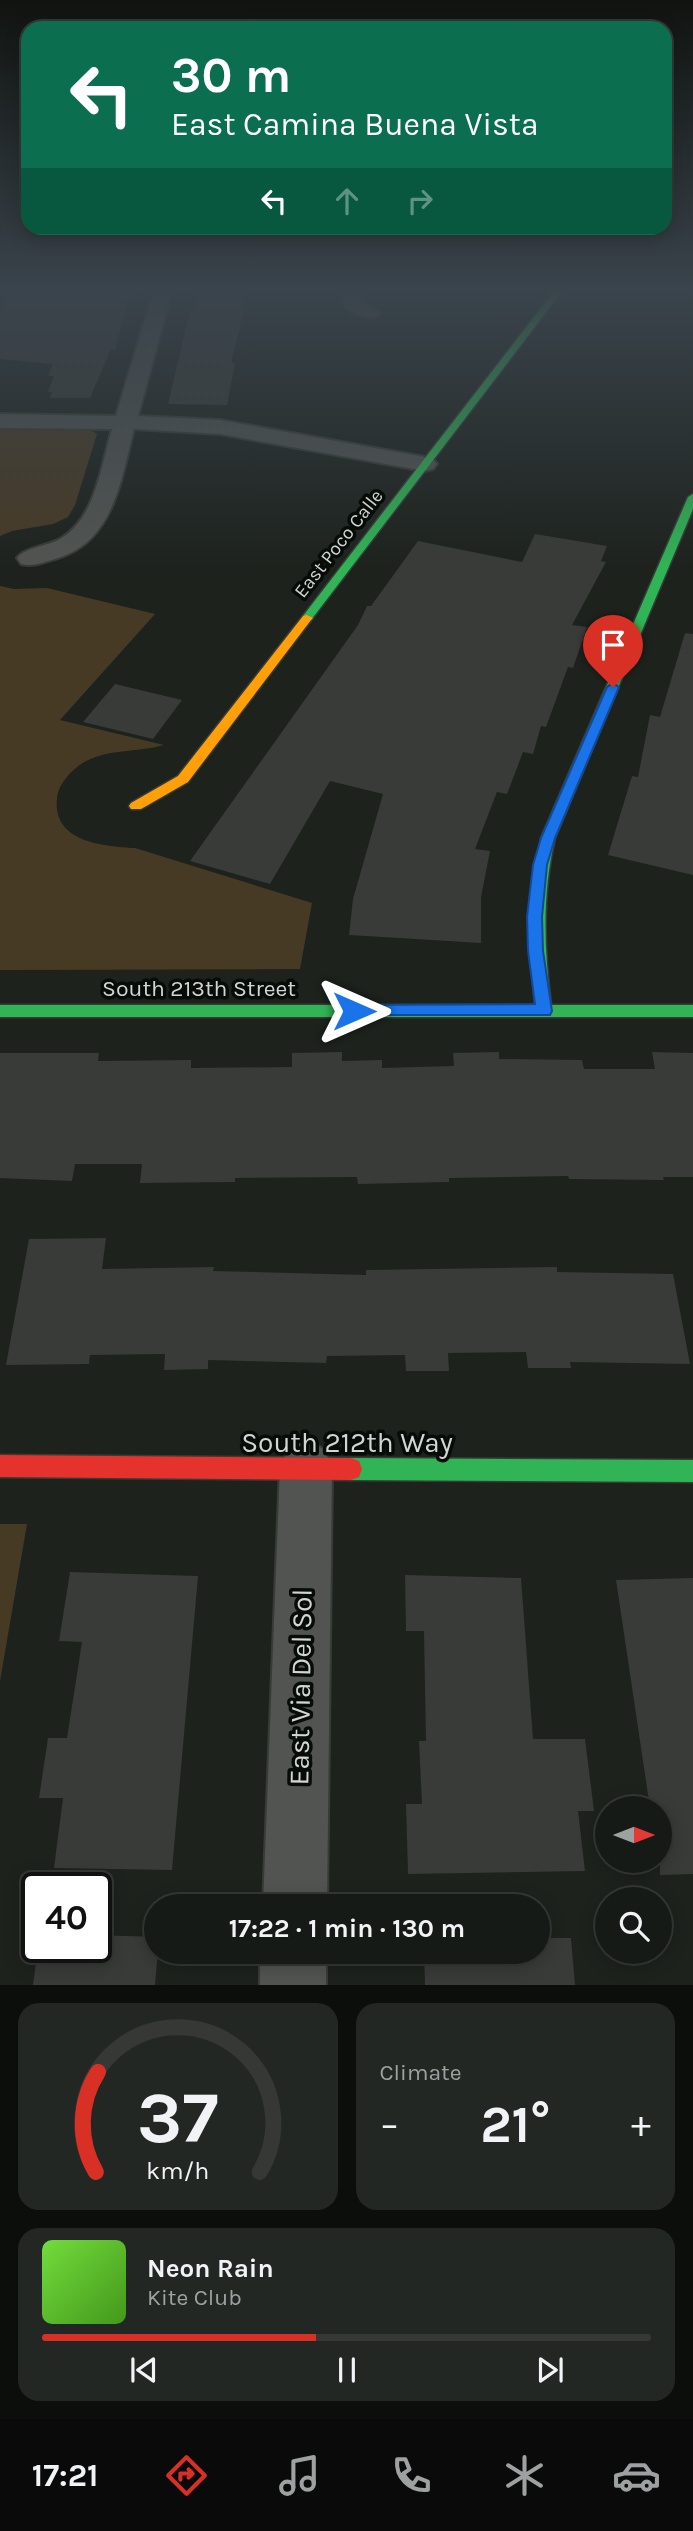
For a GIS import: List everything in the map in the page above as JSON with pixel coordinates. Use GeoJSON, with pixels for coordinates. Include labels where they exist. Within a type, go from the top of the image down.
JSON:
{"type":"FeatureCollection","features":[{"type":"Feature","properties":{"kind":"street"},"geometry":{"type":"LineString","coordinates":[[30,558],[58,552],[78,541],[92,525],[101,506],[136,383]]}},
{"type":"Feature","properties":{"kind":"street","name":"East Poco Calle"},"geometry":{"type":"LineString","coordinates":[[136,806],[183,779],[488,383]]}},
{"type":"Feature","properties":{"kind":"street"},"geometry":{"type":"LineString","coordinates":[[0,421],[195,425],[250,431],[425,464]]}},
{"type":"Feature","properties":{"kind":"street"},"geometry":{"type":"LineString","coordinates":[[544,1011],[534,917],[540,865],[548,838],[691,506]]}},
{"type":"Feature","properties":{"kind":"street","name":"South 213th Street"},"geometry":{"type":"LineString","coordinates":[[0,1011],[693,1011]]}},
{"type":"Feature","properties":{"kind":"street","name":"South 212th Way"},"geometry":{"type":"LineString","coordinates":[[0,1466],[693,1471]]}},
{"type":"Feature","properties":{"kind":"street","name":"East Via Del Sol"},"geometry":{"type":"LineString","coordinates":[[295,1894],[306,1467]]}},
{"type":"Feature","properties":{"kind":"street"},"geometry":{"type":"LineString","coordinates":[[293,1964],[293,1985]]}},
{"type":"Feature","properties":{"kind":"shaded area"},"geometry":{"type":"Polygon","coordinates":[[[0,430],[90,430],[97,434],[75,505],[68,517],[53,524],[12,531],[0,536],[0,430]]]}},
{"type":"Feature","properties":{"kind":"shaded area"},"geometry":{"type":"Polygon","coordinates":[[[0,586],[14,589],[47,588],[155,614],[60,720],[164,745],[101,755],[81,764],[60,788],[57,798],[62,824],[71,833],[94,843],[135,848],[312,903],[300,969],[0,970],[0,586]]]}},
{"type":"Feature","properties":{"kind":"shaded area"},"geometry":{"type":"Polygon","coordinates":[[[0,1524],[27,1524],[0,1681],[0,1524]]]}},
{"type":"Feature","properties":{"kind":"building"},"geometry":{"type":"Polygon","coordinates":[[[52,383],[97,383],[90,398],[50,398],[52,392],[48,392],[52,383]]]}},
{"type":"Feature","properties":{"kind":"building"},"geometry":{"type":"Polygon","coordinates":[[[173,383],[231,383],[227,405],[168,404],[173,383]]]}},
{"type":"Feature","properties":{"kind":"building"},"geometry":{"type":"Polygon","coordinates":[[[535,534],[607,546],[601,561],[606,562],[572,625],[587,627],[573,668],[568,667],[546,727],[541,726],[533,754],[523,752],[507,794],[497,792],[475,849],[490,851],[481,897],[481,943],[349,935],[353,899],[383,794],[330,781],[270,884],[190,861],[358,625],[367,606],[371,606],[418,541],[522,562],[535,534]]]}},
{"type":"Feature","properties":{"kind":"building"},"geometry":{"type":"Polygon","coordinates":[[[685,633],[693,634],[693,875],[608,855],[632,776],[638,777],[650,715],[660,717],[685,633]]]}},
{"type":"Feature","properties":{"kind":"building"},"geometry":{"type":"Polygon","coordinates":[[[115,684],[182,700],[153,739],[83,722],[115,684]]]}},
{"type":"Feature","properties":{"kind":"building"},"geometry":{"type":"Polygon","coordinates":[[[342,1052],[342,1061],[382,1060],[382,1068],[454,1066],[453,1053],[499,1052],[499,1059],[582,1060],[584,1069],[655,1069],[652,1052],[693,1053],[693,1177],[663,1177],[664,1180],[569,1179],[568,1176],[449,1178],[449,1182],[358,1184],[357,1177],[235,1178],[235,1182],[140,1183],[142,1164],[75,1164],[72,1181],[0,1178],[0,1053],[99,1053],[98,1061],[191,1060],[191,1068],[292,1067],[292,1053],[342,1052]]]}},
{"type":"Feature","properties":{"kind":"building"},"geometry":{"type":"Polygon","coordinates":[[[106,1238],[102,1269],[214,1267],[213,1271],[366,1275],[366,1270],[557,1267],[557,1272],[673,1274],[690,1364],[570,1362],[571,1368],[528,1368],[526,1352],[448,1353],[449,1371],[406,1371],[405,1355],[327,1356],[326,1363],[208,1360],[208,1369],[164,1370],[165,1354],[90,1355],[89,1364],[6,1365],[29,1239],[106,1238]]]}},
{"type":"Feature","properties":{"kind":"building"},"geometry":{"type":"Polygon","coordinates":[[[70,1572],[198,1576],[172,1870],[54,1868],[63,1798],[39,1798],[48,1738],[67,1738],[82,1642],[59,1641],[70,1572]]]}},
{"type":"Feature","properties":{"kind":"building"},"geometry":{"type":"Polygon","coordinates":[[[405,1575],[521,1578],[533,1739],[585,1739],[594,1811],[578,1811],[585,1871],[408,1874],[406,1804],[422,1804],[419,1741],[426,1741],[424,1631],[406,1631],[405,1575]]]}},
{"type":"Feature","properties":{"kind":"building"},"geometry":{"type":"Polygon","coordinates":[[[693,1578],[693,1874],[660,1875],[672,1873],[672,1796],[648,1796],[616,1580],[693,1578]]]}},
{"type":"Feature","properties":{"kind":"building"},"geometry":{"type":"Polygon","coordinates":[[[112,1936],[144,1937],[144,1964],[157,1964],[155,1985],[33,1985],[36,1963],[112,1963],[112,1936]]]}},
{"type":"Feature","properties":{"kind":"building"},"geometry":{"type":"Polygon","coordinates":[[[550,1938],[571,1938],[575,1985],[425,1985],[424,1964],[550,1964],[550,1938]]]}},
{"type":"Feature","properties":{"kind":"traffic: fast"},"geometry":{"type":"LineString","coordinates":[[307,618],[488,383]]}},
{"type":"Feature","properties":{"kind":"traffic: fast"},"geometry":{"type":"LineString","coordinates":[[544,1011],[537,924],[540,881],[548,838],[693,497]]}},
{"type":"Feature","properties":{"kind":"traffic: fast"},"geometry":{"type":"LineString","coordinates":[[0,1011],[693,1011]]}},
{"type":"Feature","properties":{"kind":"traffic: fast"},"geometry":{"type":"LineString","coordinates":[[351,1469],[693,1471]]}},
{"type":"Feature","properties":{"kind":"traffic: slow"},"geometry":{"type":"LineString","coordinates":[[136,806],[183,779],[307,618]]}},
{"type":"Feature","properties":{"kind":"traffic: jam"},"geometry":{"type":"LineString","coordinates":[[0,1466],[351,1469]]}},
{"type":"Feature","properties":{"kind":"route"},"geometry":{"type":"LineString","coordinates":[[354,1011],[544,1011],[534,917],[540,865],[548,838],[613,687]]}}]}
